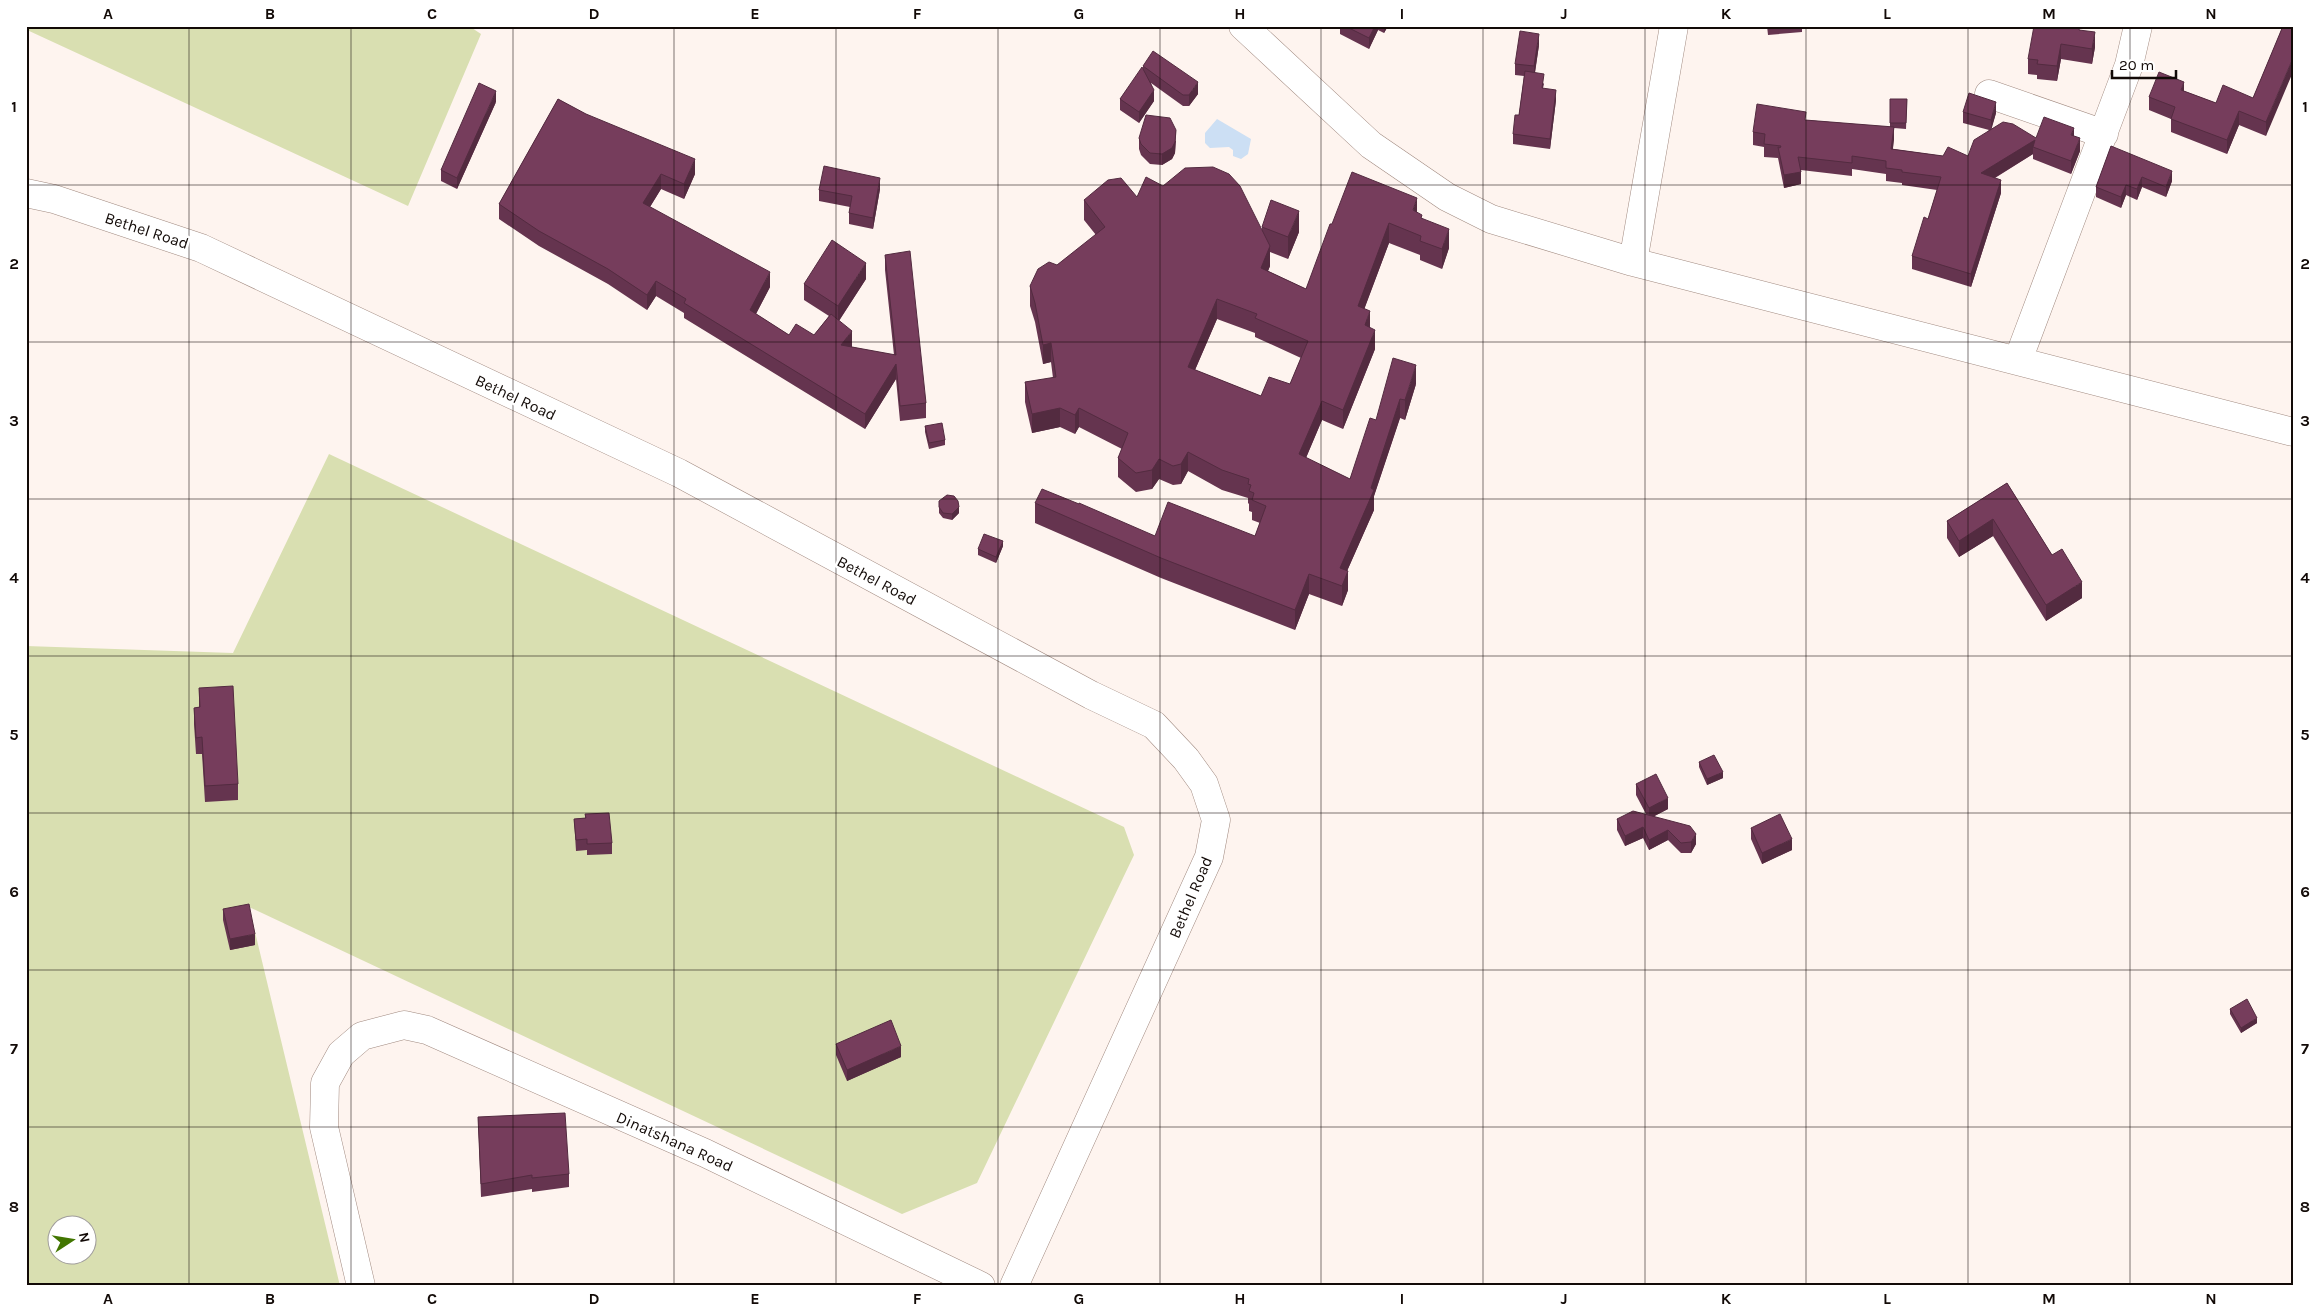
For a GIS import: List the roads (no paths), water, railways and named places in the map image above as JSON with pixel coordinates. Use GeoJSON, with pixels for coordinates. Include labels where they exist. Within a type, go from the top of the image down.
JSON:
{"type":"FeatureCollection","features":[{"type":"Feature","properties":{"kind":"street"},"geometry":{"type":"LineString","coordinates":[[1243,26],[1371,145],[1447,197],[1491,218],[1633,262],[2293,432]]}},
{"type":"Feature","properties":{"kind":"street"},"geometry":{"type":"LineString","coordinates":[[1633,262],[1674,26]]}},
{"type":"Feature","properties":{"kind":"street"},"geometry":{"type":"LineString","coordinates":[[2018,360],[2129,65],[2138,26]]}},
{"type":"Feature","properties":{"kind":"street"},"geometry":{"type":"LineString","coordinates":[[1989,94],[2104,134]]}},
{"type":"Feature","properties":{"kind":"street","name":"Bethel Road"},"geometry":{"type":"LineString","coordinates":[[26,193],[54,199],[201,248],[679,474],[1091,695],[1154,725],[1186,760],[1204,784],[1216,820],[1209,857],[1014,1286]]}},
{"type":"Feature","properties":{"kind":"street","name":"Dinatshana Road"},"geometry":{"type":"LineString","coordinates":[[361,1286],[324,1127],[326,1083],[341,1054],[362,1036],[404,1025],[427,1030],[705,1153],[981,1286]]}},
{"type":"Feature","properties":{"kind":"water"},"geometry":{"type":"Polygon","coordinates":[[[1217,119],[1251,139],[1248,154],[1241,159],[1233,156],[1233,150],[1229,147],[1210,148],[1205,143],[1205,133],[1217,119]]]}}]}
